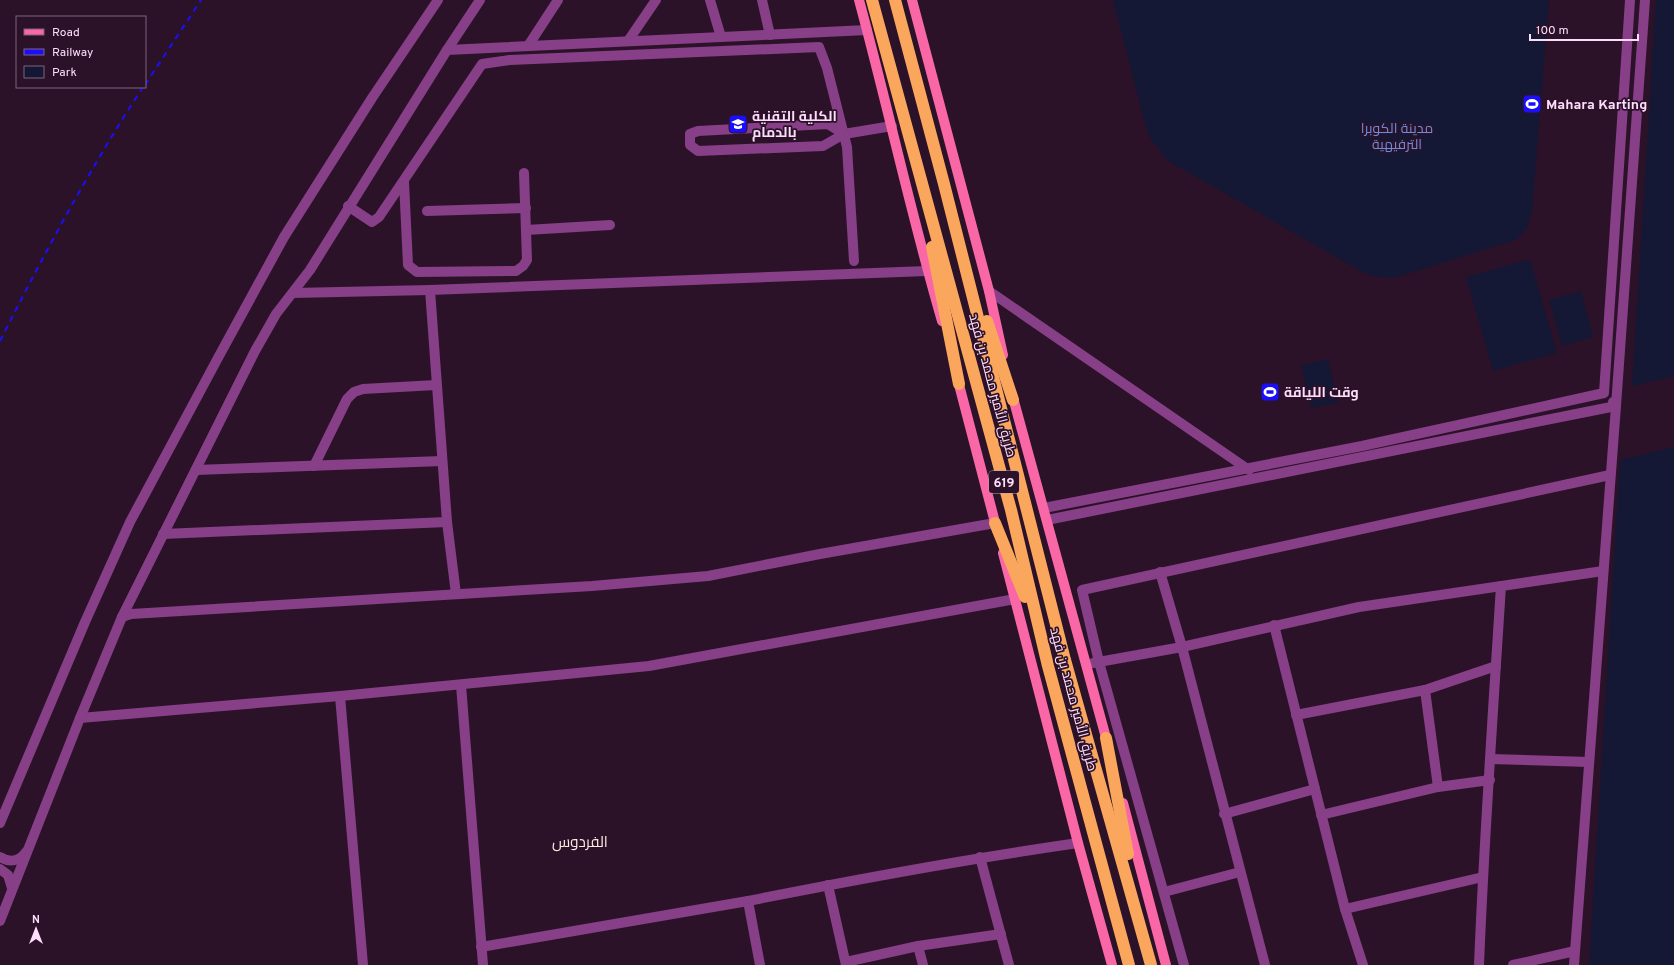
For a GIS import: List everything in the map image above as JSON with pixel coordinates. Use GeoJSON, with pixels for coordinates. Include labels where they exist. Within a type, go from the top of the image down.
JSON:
{"type":"FeatureCollection","features":[{"type":"Feature","properties":{"kind":"highway","name":"طريق الأمير محمد بن فهد"},"geometry":{"type":"LineString","coordinates":[[872,0],[1011,510],[1048,666],[1129,965]]}},
{"type":"Feature","properties":{"kind":"highway","name":"طريق الأمير محمد بن فهد"},"geometry":{"type":"LineString","coordinates":[[895,0],[944,184],[1065,660],[1151,965]]}},
{"type":"Feature","properties":{"kind":"highway"},"geometry":{"type":"LineString","coordinates":[[912,144],[959,384]]}},
{"type":"Feature","properties":{"kind":"highway"},"geometry":{"type":"LineString","coordinates":[[944,184],[1013,400]]}},
{"type":"Feature","properties":{"kind":"highway"},"geometry":{"type":"LineString","coordinates":[[995,522],[1021,586],[1048,666]]}},
{"type":"Feature","properties":{"kind":"highway"},"geometry":{"type":"LineString","coordinates":[[1106,738],[1141,926]]}},
{"type":"Feature","properties":{"kind":"highway"},"geometry":{"type":"LineString","coordinates":[[1098,849],[1122,965]]}},
{"type":"Feature","properties":{"kind":"main road"},"geometry":{"type":"LineString","coordinates":[[858,0],[892,126],[927,271],[959,384],[1078,843],[1112,965]]}},
{"type":"Feature","properties":{"kind":"main road"},"geometry":{"type":"LineString","coordinates":[[912,0],[989,291],[1013,400],[1087,665],[1166,965]]}},
{"type":"Feature","properties":{"kind":"street"},"geometry":{"type":"LineString","coordinates":[[0,823],[85,622],[130,522],[218,356],[284,237],[372,98],[438,0]]}},
{"type":"Feature","properties":{"kind":"street"},"geometry":{"type":"LineString","coordinates":[[0,921],[27,850],[122,616],[255,351],[276,314],[310,270],[348,206],[480,0]]}},
{"type":"Feature","properties":{"kind":"street"},"geometry":{"type":"LineString","coordinates":[[528,46],[558,0]]}},
{"type":"Feature","properties":{"kind":"street"},"geometry":{"type":"LineString","coordinates":[[628,41],[656,0]]}},
{"type":"Feature","properties":{"kind":"street"},"geometry":{"type":"LineString","coordinates":[[710,0],[721,37]]}},
{"type":"Feature","properties":{"kind":"street"},"geometry":{"type":"LineString","coordinates":[[762,0],[770,35]]}},
{"type":"Feature","properties":{"kind":"street"},"geometry":{"type":"LineString","coordinates":[[1616,406],[1604,393],[1630,0]]}},
{"type":"Feature","properties":{"kind":"street"},"geometry":{"type":"LineString","coordinates":[[1574,965],[1645,0]]}},
{"type":"Feature","properties":{"kind":"street"},"geometry":{"type":"LineString","coordinates":[[447,50],[867,30]]}},
{"type":"Feature","properties":{"kind":"street"},"geometry":{"type":"LineString","coordinates":[[348,206],[372,222],[379,217],[482,64],[503,61],[819,47],[827,68],[847,147],[854,261]]}},
{"type":"Feature","properties":{"kind":"street"},"geometry":{"type":"LineString","coordinates":[[844,134],[828,124],[698,131],[690,134],[690,145],[698,151],[823,146],[844,134],[892,126]]}},
{"type":"Feature","properties":{"kind":"street"},"geometry":{"type":"LineString","coordinates":[[1620,145],[1635,146]]}},
{"type":"Feature","properties":{"kind":"street"},"geometry":{"type":"LineString","coordinates":[[404,182],[408,265],[417,272],[516,271],[523,266],[527,260],[524,173]]}},
{"type":"Feature","properties":{"kind":"street"},"geometry":{"type":"LineString","coordinates":[[427,211],[526,208]]}},
{"type":"Feature","properties":{"kind":"street"},"geometry":{"type":"LineString","coordinates":[[526,230],[610,226]]}},
{"type":"Feature","properties":{"kind":"street"},"geometry":{"type":"LineString","coordinates":[[292,293],[430,290],[927,271]]}},
{"type":"Feature","properties":{"kind":"street"},"geometry":{"type":"LineString","coordinates":[[430,290],[446,522],[456,594]]}},
{"type":"Feature","properties":{"kind":"street"},"geometry":{"type":"LineString","coordinates":[[989,291],[1247,468],[1256,477]]}},
{"type":"Feature","properties":{"kind":"street"},"geometry":{"type":"LineString","coordinates":[[1610,298],[1624,299]]}},
{"type":"Feature","properties":{"kind":"street"},"geometry":{"type":"LineString","coordinates":[[314,466],[347,399],[354,392],[363,389],[436,385]]}},
{"type":"Feature","properties":{"kind":"street"},"geometry":{"type":"LineString","coordinates":[[1044,508],[1362,446],[1604,393]]}},
{"type":"Feature","properties":{"kind":"street"},"geometry":{"type":"LineString","coordinates":[[1047,520],[1616,406]]}},
{"type":"Feature","properties":{"kind":"street"},"geometry":{"type":"LineString","coordinates":[[196,470],[442,461]]}},
{"type":"Feature","properties":{"kind":"street"},"geometry":{"type":"LineString","coordinates":[[1184,965],[1099,662],[1082,590],[1610,475]]}},
{"type":"Feature","properties":{"kind":"street"},"geometry":{"type":"LineString","coordinates":[[163,534],[446,522]]}},
{"type":"Feature","properties":{"kind":"street"},"geometry":{"type":"LineString","coordinates":[[122,616],[131,614],[592,586],[708,576],[995,522]]}},
{"type":"Feature","properties":{"kind":"street"},"geometry":{"type":"LineString","coordinates":[[1087,665],[1182,647],[1359,607],[1603,571]]}},
{"type":"Feature","properties":{"kind":"street"},"geometry":{"type":"LineString","coordinates":[[1160,572],[1182,647],[1224,814],[1265,965]]}},
{"type":"Feature","properties":{"kind":"street"},"geometry":{"type":"LineString","coordinates":[[1479,965],[1501,586]]}},
{"type":"Feature","properties":{"kind":"street"},"geometry":{"type":"LineString","coordinates":[[80,718],[461,685],[649,666],[1015,599]]}},
{"type":"Feature","properties":{"kind":"street"},"geometry":{"type":"LineString","coordinates":[[1274,625],[1345,909],[1363,965]]}},
{"type":"Feature","properties":{"kind":"street"},"geometry":{"type":"LineString","coordinates":[[1296,715],[1425,690],[1496,666]]}},
{"type":"Feature","properties":{"kind":"street"},"geometry":{"type":"LineString","coordinates":[[461,685],[483,965]]}},
{"type":"Feature","properties":{"kind":"street"},"geometry":{"type":"LineString","coordinates":[[1425,690],[1438,787]]}},
{"type":"Feature","properties":{"kind":"street"},"geometry":{"type":"LineString","coordinates":[[340,696],[363,965]]}},
{"type":"Feature","properties":{"kind":"street"},"geometry":{"type":"LineString","coordinates":[[1490,759],[1589,762]]}},
{"type":"Feature","properties":{"kind":"street"},"geometry":{"type":"LineString","coordinates":[[1321,815],[1438,787],[1490,780]]}},
{"type":"Feature","properties":{"kind":"street"},"geometry":{"type":"LineString","coordinates":[[1224,814],[1315,789]]}},
{"type":"Feature","properties":{"kind":"street"},"geometry":{"type":"LineString","coordinates":[[482,948],[748,901],[980,857],[1078,843]]}},
{"type":"Feature","properties":{"kind":"street"},"geometry":{"type":"LineString","coordinates":[[0,857],[8,860],[19,859],[27,850]]}},
{"type":"Feature","properties":{"kind":"street"},"geometry":{"type":"LineString","coordinates":[[980,857],[1009,965]]}},
{"type":"Feature","properties":{"kind":"street"},"geometry":{"type":"LineString","coordinates":[[0,869],[8,875],[12,888]]}},
{"type":"Feature","properties":{"kind":"street"},"geometry":{"type":"LineString","coordinates":[[1164,892],[1240,872]]}},
{"type":"Feature","properties":{"kind":"street"},"geometry":{"type":"LineString","coordinates":[[1345,909],[1483,877]]}},
{"type":"Feature","properties":{"kind":"street"},"geometry":{"type":"LineString","coordinates":[[828,885],[846,964],[918,946],[1001,934]]}},
{"type":"Feature","properties":{"kind":"street"},"geometry":{"type":"LineString","coordinates":[[748,901],[760,965]]}},
{"type":"Feature","properties":{"kind":"street"},"geometry":{"type":"LineString","coordinates":[[918,946],[923,965]]}},
{"type":"Feature","properties":{"kind":"street"},"geometry":{"type":"LineString","coordinates":[[1513,965],[1575,951]]}},
{"type":"Feature","properties":{"kind":"green space","name":"مدينة الكوبرا الترفيهية"},"geometry":{"type":"Polygon","coordinates":[[[1113,0],[1549,0],[1532,212],[1527,228],[1516,240],[1394,278],[1379,277],[1362,272],[1167,160],[1153,142],[1147,131],[1113,0]]]}},
{"type":"Feature","properties":{"kind":"green space"},"geometry":{"type":"Polygon","coordinates":[[[1656,0],[1674,0],[1674,376],[1632,386],[1656,0]]]}},
{"type":"Feature","properties":{"kind":"green space"},"geometry":{"type":"Polygon","coordinates":[[[1530,259],[1557,353],[1493,371],[1466,277],[1530,259]]]}},
{"type":"Feature","properties":{"kind":"green space"},"geometry":{"type":"Polygon","coordinates":[[[1581,291],[1593,337],[1562,346],[1549,300],[1581,291]]]}},
{"type":"Feature","properties":{"kind":"green space"},"geometry":{"type":"Polygon","coordinates":[[[1328,359],[1338,403],[1311,408],[1301,365],[1328,359]]]}},
{"type":"Feature","properties":{"kind":"green space"},"geometry":{"type":"Polygon","coordinates":[[[1674,447],[1674,965],[1589,965],[1620,460],[1674,447]]]}},
{"type":"Feature","properties":{"kind":"railway"},"geometry":{"type":"LineString","coordinates":[[146,83],[201,0]]}},
{"type":"Feature","properties":{"kind":"railway"},"geometry":{"type":"LineString","coordinates":[[0,341],[68,212],[104,149],[142,88]]}},
{"type":"Feature","properties":{"kind":"place","name":"Mahara Karting"},"geometry":{"type":"Point","coordinates":[1532,104]}},
{"type":"Feature","properties":{"kind":"place","name":"الكلية التقنية بالدمام"},"geometry":{"type":"Point","coordinates":[738,124]}},
{"type":"Feature","properties":{"kind":"place","name":"وقت اللياقة"},"geometry":{"type":"Point","coordinates":[1270,392]}},
{"type":"Feature","properties":{"kind":"district","name":"الفردوس"},"geometry":{"type":"Point","coordinates":[580,842]}}]}
